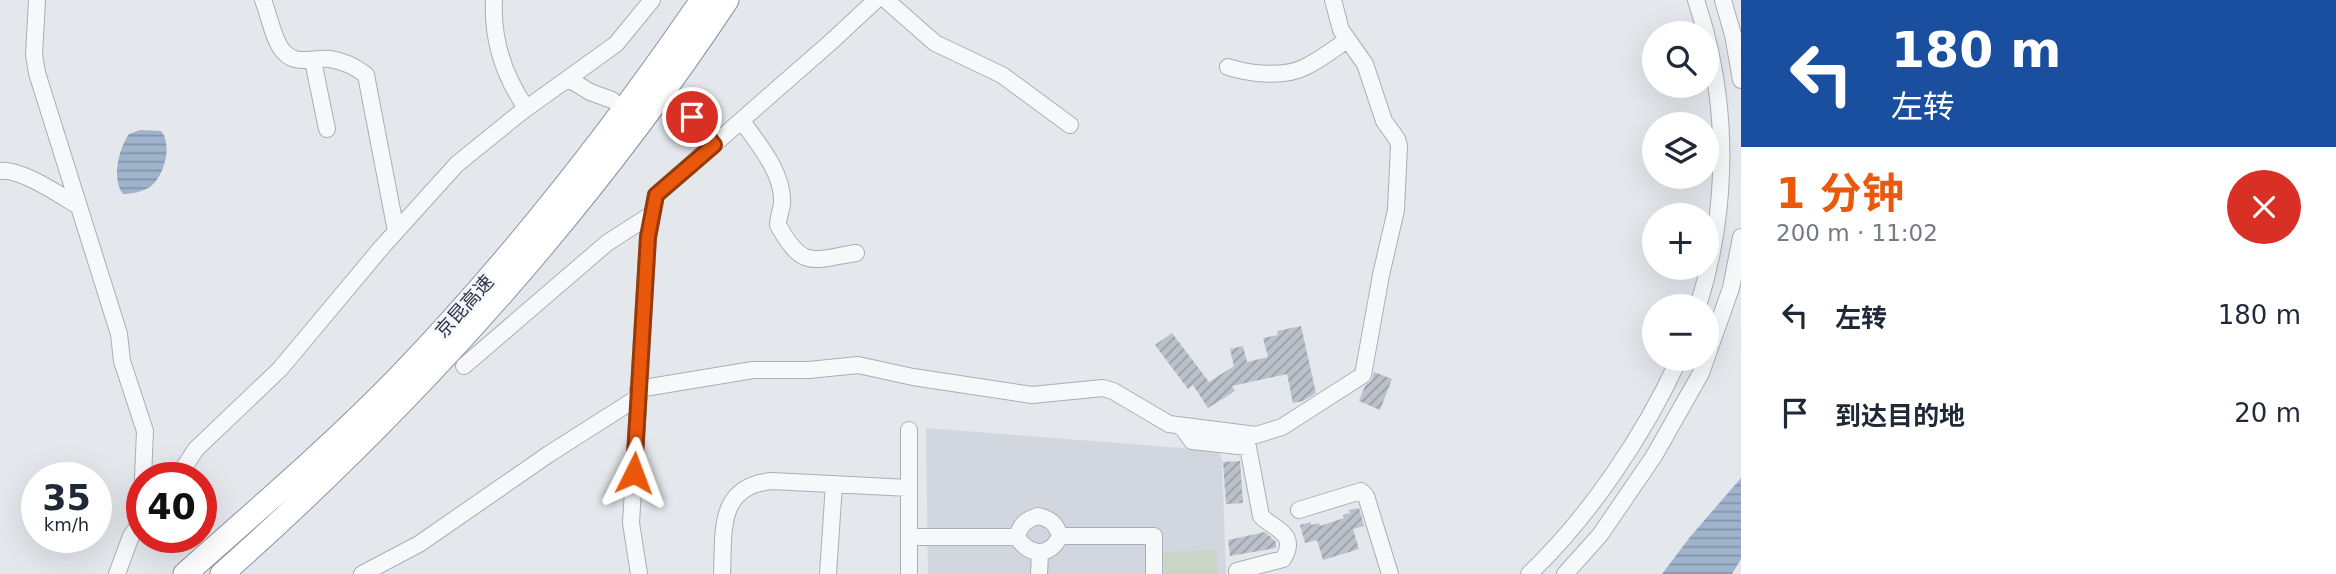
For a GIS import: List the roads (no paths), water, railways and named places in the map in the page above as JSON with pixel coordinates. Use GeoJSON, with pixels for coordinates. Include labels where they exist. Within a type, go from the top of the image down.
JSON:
{"type":"FeatureCollection","features":[{"type":"Feature","properties":{"kind":"highway","name":"京昆高速"},"geometry":{"type":"LineString","coordinates":[[185,574],[334,441],[453,318],[535,225],[601,142],[702,0]]}},
{"type":"Feature","properties":{"kind":"highway","name":"京昆高速"},"geometry":{"type":"LineString","coordinates":[[222,574],[352,453],[502,295],[617,154],[727,0]]}},
{"type":"Feature","properties":{"kind":"street"},"geometry":{"type":"LineString","coordinates":[[37,0],[35,64],[120,334],[122,360],[145,431],[144,462]]}},
{"type":"Feature","properties":{"kind":"street"},"geometry":{"type":"LineString","coordinates":[[263,0],[279,46],[284,52],[298,61],[331,59],[344,63],[368,78],[396,231]]}},
{"type":"Feature","properties":{"kind":"street"},"geometry":{"type":"LineString","coordinates":[[494,0],[494,35],[515,92],[526,108]]}},
{"type":"Feature","properties":{"kind":"street"},"geometry":{"type":"LineString","coordinates":[[188,462],[197,449],[280,369],[396,231],[457,164],[526,108],[616,44],[653,0]]}},
{"type":"Feature","properties":{"kind":"street"},"geometry":{"type":"LineString","coordinates":[[639,574],[631,523],[648,237],[656,195],[876,0]]}},
{"type":"Feature","properties":{"kind":"street"},"geometry":{"type":"LineString","coordinates":[[886,0],[935,43],[1002,75],[1070,125]]}},
{"type":"Feature","properties":{"kind":"street"},"geometry":{"type":"LineString","coordinates":[[362,574],[419,544],[638,393],[752,370],[809,370],[858,365],[913,377],[1032,395],[1103,388],[1113,391],[1165,423],[1182,427],[1256,435],[1282,427],[1363,374],[1396,210],[1397,139],[1384,121],[1365,64],[1339,26],[1333,0]]}},
{"type":"Feature","properties":{"kind":"street"},"geometry":{"type":"LineString","coordinates":[[1696,0],[1702,21]]}},
{"type":"Feature","properties":{"kind":"street"},"geometry":{"type":"LineString","coordinates":[[1723,0],[1741,80]]}},
{"type":"Feature","properties":{"kind":"street"},"geometry":{"type":"LineString","coordinates":[[1228,67],[1244,72],[1284,72],[1304,68],[1347,40]]}},
{"type":"Feature","properties":{"kind":"street"},"geometry":{"type":"LineString","coordinates":[[313,61],[327,129]]}},
{"type":"Feature","properties":{"kind":"street"},"geometry":{"type":"LineString","coordinates":[[569,79],[590,92],[611,100]]}},
{"type":"Feature","properties":{"kind":"street"},"geometry":{"type":"LineString","coordinates":[[1702,294],[1716,230],[1722,154],[1718,98]]}},
{"type":"Feature","properties":{"kind":"street"},"geometry":{"type":"LineString","coordinates":[[675,106],[692,117],[714,145]]}},
{"type":"Feature","properties":{"kind":"street"},"geometry":{"type":"LineString","coordinates":[[742,121],[769,160],[781,192],[782,205],[778,225],[799,256],[811,260],[856,253]]}},
{"type":"Feature","properties":{"kind":"street"},"geometry":{"type":"LineString","coordinates":[[0,171],[18,172],[78,206]]}},
{"type":"Feature","properties":{"kind":"street"},"geometry":{"type":"LineString","coordinates":[[464,366],[607,243],[652,214]]}},
{"type":"Feature","properties":{"kind":"street"},"geometry":{"type":"LineString","coordinates":[[1565,574],[1600,535],[1654,456],[1701,373],[1731,288],[1741,237]]}},
{"type":"Feature","properties":{"kind":"street"},"geometry":{"type":"LineString","coordinates":[[1529,574],[1579,520],[1632,443],[1672,371]]}},
{"type":"Feature","properties":{"kind":"street"},"geometry":{"type":"LineString","coordinates":[[1182,427],[1192,441],[1248,447],[1261,516],[1281,529],[1286,536],[1287,551],[1283,559],[1237,571]]}},
{"type":"Feature","properties":{"kind":"street"},"geometry":{"type":"LineString","coordinates":[[909,430],[909,574]]}},
{"type":"Feature","properties":{"kind":"street"},"geometry":{"type":"LineString","coordinates":[[722,574],[725,514],[736,496],[759,482],[909,488]]}},
{"type":"Feature","properties":{"kind":"street"},"geometry":{"type":"LineString","coordinates":[[828,574],[834,484]]}},
{"type":"Feature","properties":{"kind":"street"},"geometry":{"type":"LineString","coordinates":[[1299,510],[1361,491],[1366,496],[1390,574]]}},
{"type":"Feature","properties":{"kind":"street"},"geometry":{"type":"LineString","coordinates":[[1038,516],[1049,518],[1057,526],[1060,536],[1057,545],[1040,553],[1022,546],[1017,537],[1020,527],[1027,519],[1038,516]]}},
{"type":"Feature","properties":{"kind":"street"},"geometry":{"type":"LineString","coordinates":[[1060,536],[1154,536],[1154,574]]}},
{"type":"Feature","properties":{"kind":"street"},"geometry":{"type":"LineString","coordinates":[[909,537],[1017,537]]}},
{"type":"Feature","properties":{"kind":"street"},"geometry":{"type":"LineString","coordinates":[[117,574],[126,550]]}},
{"type":"Feature","properties":{"kind":"street"},"geometry":{"type":"LineString","coordinates":[[1039,574],[1040,553]]}},
{"type":"Feature","properties":{"kind":"water"},"geometry":{"type":"Polygon","coordinates":[[[140,130],[161,131],[165,137],[163,169],[150,187],[123,194],[117,180],[122,147],[129,134],[140,130]]]}},
{"type":"Feature","properties":{"kind":"water"},"geometry":{"type":"Polygon","coordinates":[[[1741,478],[1741,559],[1732,574],[1662,574],[1690,537],[1741,478]]]}}]}
